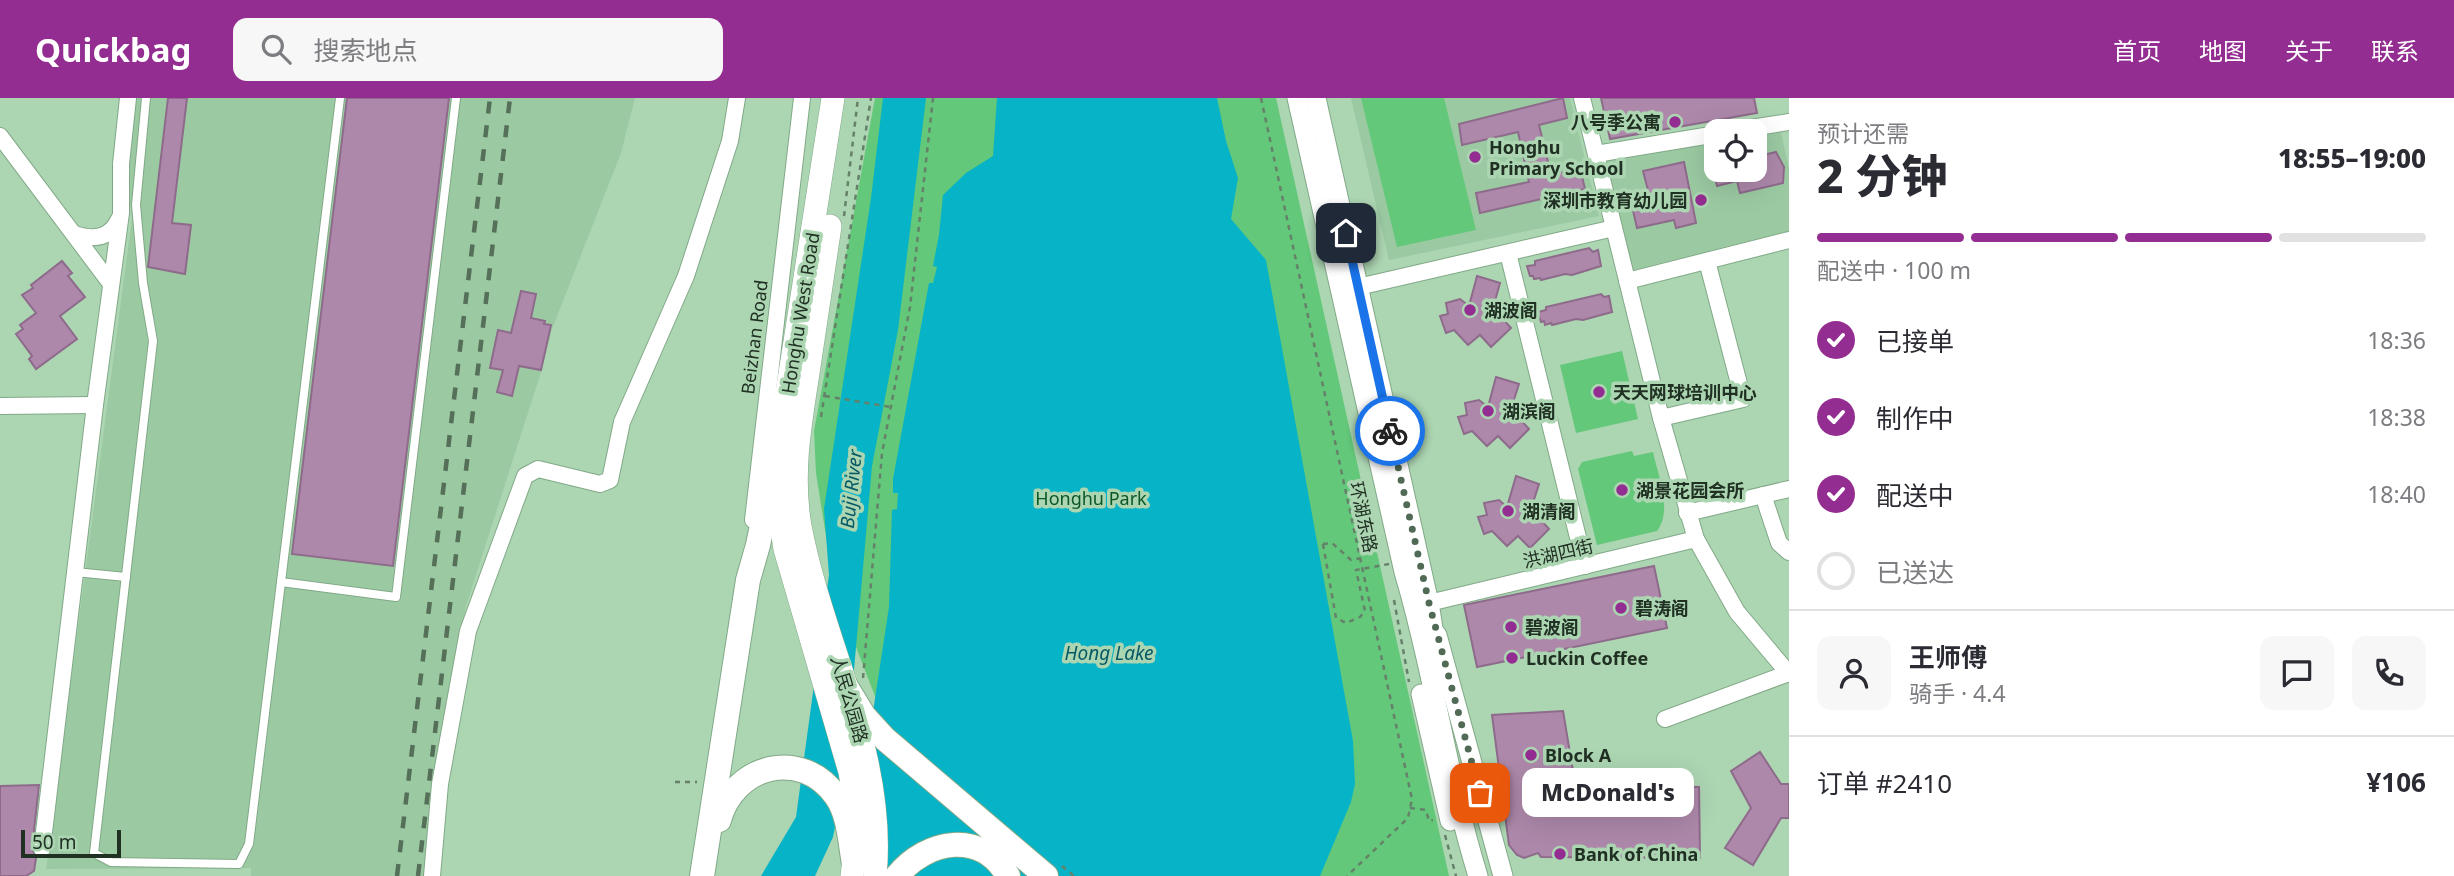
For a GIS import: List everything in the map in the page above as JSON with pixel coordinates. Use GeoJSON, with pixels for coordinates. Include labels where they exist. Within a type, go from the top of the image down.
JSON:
{"type":"FeatureCollection","features":[{"type":"Feature","properties":{"kind":"main road","name":"Honghu West Road"},"geometry":{"type":"LineString","coordinates":[[791,526],[778,497],[779,444],[833,98]]}},
{"type":"Feature","properties":{"kind":"main road","name":"Honghu West Road"},"geometry":{"type":"LineString","coordinates":[[791,526],[797,498],[798,442],[847,98]]}},
{"type":"Feature","properties":{"kind":"main road"},"geometry":{"type":"LineString","coordinates":[[708,867],[748,580],[779,444]]}},
{"type":"Feature","properties":{"kind":"main road","name":"人民公园路"},"geometry":{"type":"LineString","coordinates":[[791,526],[854,682],[874,795],[877,832],[861,872]]}},
{"type":"Feature","properties":{"kind":"main road","name":"人民公园路"},"geometry":{"type":"LineString","coordinates":[[791,526],[785,549],[850,772],[861,872]]}},
{"type":"Feature","properties":{"kind":"main road"},"geometry":{"type":"LineString","coordinates":[[854,682],[864,716],[885,739],[1046,876]]}},
{"type":"Feature","properties":{"kind":"main road"},"geometry":{"type":"LineString","coordinates":[[708,867],[719,820],[730,794],[738,784],[765,770],[778,767],[805,771],[816,776],[831,789],[844,812],[861,872]]}},
{"type":"Feature","properties":{"kind":"main road"},"geometry":{"type":"LineString","coordinates":[[897,876],[920,854],[939,846],[959,844],[977,848],[992,857],[1008,876]]}},
{"type":"Feature","properties":{"kind":"street"},"geometry":{"type":"LineString","coordinates":[[43,849],[95,405],[121,213],[121,164],[128,98]]}},
{"type":"Feature","properties":{"kind":"street"},"geometry":{"type":"LineString","coordinates":[[432,876],[440,784],[468,631],[525,477],[538,469],[600,484],[610,480],[622,422],[686,276],[730,141],[737,98]]}},
{"type":"Feature","properties":{"kind":"street","name":"Beizhan Road"},"geometry":{"type":"LineString","coordinates":[[748,580],[758,470],[802,98]]}},
{"type":"Feature","properties":{"kind":"street"},"geometry":{"type":"LineString","coordinates":[[1297,98],[1407,615],[1440,784],[1465,876]]}},
{"type":"Feature","properties":{"kind":"street"},"geometry":{"type":"LineString","coordinates":[[1316,98],[1429,603],[1503,876]]}},
{"type":"Feature","properties":{"kind":"street"},"geometry":{"type":"LineString","coordinates":[[1582,98],[1661,418],[1696,539],[1737,612],[1789,674],[1665,719]]}},
{"type":"Feature","properties":{"kind":"street"},"geometry":{"type":"LineString","coordinates":[[1767,125],[1789,122]]}},
{"type":"Feature","properties":{"kind":"street"},"geometry":{"type":"LineString","coordinates":[[0,136],[111,284]]}},
{"type":"Feature","properties":{"kind":"street"},"geometry":{"type":"LineString","coordinates":[[1596,154],[1704,136]]}},
{"type":"Feature","properties":{"kind":"street"},"geometry":{"type":"LineString","coordinates":[[74,234],[103,237],[116,227],[121,213]]}},
{"type":"Feature","properties":{"kind":"street"},"geometry":{"type":"LineString","coordinates":[[1358,287],[1614,228]]}},
{"type":"Feature","properties":{"kind":"street"},"geometry":{"type":"LineString","coordinates":[[1627,281],[1789,240]]}},
{"type":"Feature","properties":{"kind":"street"},"geometry":{"type":"LineString","coordinates":[[1508,253],[1585,566]]}},
{"type":"Feature","properties":{"kind":"street"},"geometry":{"type":"LineString","coordinates":[[1661,418],[1743,399],[1707,261]]}},
{"type":"Feature","properties":{"kind":"street"},"geometry":{"type":"LineString","coordinates":[[0,406],[95,405]]}},
{"type":"Feature","properties":{"kind":"street"},"geometry":{"type":"LineString","coordinates":[[1687,513],[1789,489]]}},
{"type":"Feature","properties":{"kind":"street"},"geometry":{"type":"LineString","coordinates":[[1763,495],[1779,543],[1789,552]]}},
{"type":"Feature","properties":{"kind":"street","name":"洪湖四街"},"geometry":{"type":"LineString","coordinates":[[1429,603],[1696,539]]}},
{"type":"Feature","properties":{"kind":"street"},"geometry":{"type":"LineString","coordinates":[[1396,568],[1417,617],[1461,793],[1488,876]]}},
{"type":"Feature","properties":{"kind":"street"},"geometry":{"type":"LineString","coordinates":[[1429,603],[1467,839],[1478,876]]}},
{"type":"Feature","properties":{"kind":"lane"},"geometry":{"type":"LineString","coordinates":[[146,98],[136,205],[143,283],[153,341],[94,853],[111,862],[239,864],[249,844],[340,98]]}},
{"type":"Feature","properties":{"kind":"lane"},"geometry":{"type":"LineString","coordinates":[[281,582],[396,597],[456,98]]}},
{"type":"Feature","properties":{"kind":"lane"},"geometry":{"type":"LineString","coordinates":[[75,572],[126,578]]}},
{"type":"Feature","properties":{"kind":"path"},"geometry":{"type":"LineString","coordinates":[[819,426],[871,98]]}},
{"type":"Feature","properties":{"kind":"path"},"geometry":{"type":"LineString","coordinates":[[854,682],[883,453],[910,307],[933,98]]}},
{"type":"Feature","properties":{"kind":"path","name":"环湖东路"},"geometry":{"type":"LineString","coordinates":[[1261,98],[1412,799],[1410,808]]}},
{"type":"Feature","properties":{"kind":"path"},"geometry":{"type":"LineString","coordinates":[[825,396],[891,407]]}},
{"type":"Feature","properties":{"kind":"path"},"geometry":{"type":"LineString","coordinates":[[1361,558],[1351,560],[1332,543],[1323,544],[1336,618],[1346,623],[1366,611],[1356,570],[1396,568]]}},
{"type":"Feature","properties":{"kind":"path"},"geometry":{"type":"LineString","coordinates":[[675,782],[707,783]]}},
{"type":"Feature","properties":{"kind":"path"},"geometry":{"type":"LineString","coordinates":[[1347,876],[1408,818],[1410,808],[1426,810],[1429,821]]}},
{"type":"Feature","properties":{"kind":"shaded area"},"geometry":{"type":"Polygon","coordinates":[[[135,98],[635,98],[621,153],[552,329],[541,372],[466,606],[443,737],[427,876],[251,876],[251,868],[46,869],[132,218],[126,173],[135,98]]]}},
{"type":"Feature","properties":{"kind":"shaded area","name":"Honghu Primary School"},"geometry":{"type":"Polygon","coordinates":[[[1351,98],[1570,98],[1599,216],[1389,260],[1351,98]]]}},
{"type":"Feature","properties":{"kind":"shaded area","name":"深圳市教育幼儿园"},"geometry":{"type":"Polygon","coordinates":[[[1780,128],[1789,168],[1789,231],[1633,270],[1603,160],[1704,142],[1704,182],[1767,182],[1767,131],[1780,128]]]}},
{"type":"Feature","properties":{"kind":"green space","name":"Hong Lake"},"geometry":{"type":"Polygon","coordinates":[[[875,98],[1276,98],[1449,876],[915,876],[883,717],[853,639],[829,555],[816,473],[814,431],[875,98]]]}},
{"type":"Feature","properties":{"kind":"green space"},"geometry":{"type":"Polygon","coordinates":[[[1361,98],[1444,98],[1476,230],[1397,247],[1361,98]]]}},
{"type":"Feature","properties":{"kind":"green space","name":"天天网球培训中心"},"geometry":{"type":"Polygon","coordinates":[[[1622,351],[1638,419],[1576,433],[1560,365],[1622,351]]]}},
{"type":"Feature","properties":{"kind":"green space","name":"湖景花园会所"},"geometry":{"type":"Polygon","coordinates":[[[1632,451],[1634,456],[1653,452],[1663,493],[1662,523],[1657,531],[1597,545],[1578,469],[1582,462],[1632,451]]]}},
{"type":"Feature","properties":{"kind":"water","name":"Buji River"},"geometry":{"type":"Polygon","coordinates":[[[883,98],[926,98],[898,330],[872,466],[844,783],[833,837],[815,876],[761,876],[796,817],[829,575],[824,509],[871,198],[883,98]]]}},
{"type":"Feature","properties":{"kind":"water","name":"Hong Lake"},"geometry":{"type":"Polygon","coordinates":[[[997,98],[1217,98],[1226,141],[1238,178],[1231,219],[1266,260],[1353,741],[1355,784],[1351,802],[1320,876],[848,876],[889,607],[892,510],[897,509],[898,493],[893,493],[893,479],[929,283],[933,283],[937,267],[933,266],[943,195],[966,173],[993,156],[997,98]]]}},
{"type":"Feature","properties":{"kind":"building"},"geometry":{"type":"Polygon","coordinates":[[[168,98],[187,98],[172,223],[191,225],[185,274],[148,267],[168,98]]]}},
{"type":"Feature","properties":{"kind":"building"},"geometry":{"type":"Polygon","coordinates":[[[347,98],[449,98],[393,566],[292,554],[347,98]]]}},
{"type":"Feature","properties":{"kind":"building"},"geometry":{"type":"Polygon","coordinates":[[[1563,98],[1567,118],[1539,125],[1551,174],[1580,168],[1585,189],[1480,213],[1476,193],[1529,182],[1518,132],[1462,145],[1459,124],[1563,98]]]}},
{"type":"Feature","properties":{"kind":"building","name":"八号季公寓"},"geometry":{"type":"Polygon","coordinates":[[[1601,98],[1754,98],[1757,113],[1723,119],[1704,119],[1704,122],[1610,139],[1601,98]]]}},
{"type":"Feature","properties":{"kind":"building"},"geometry":{"type":"Polygon","coordinates":[[[1776,152],[1784,167],[1783,183],[1740,193],[1737,182],[1767,182],[1767,154],[1776,152]]]}},
{"type":"Feature","properties":{"kind":"building"},"geometry":{"type":"Polygon","coordinates":[[[1684,162],[1696,223],[1676,228],[1674,220],[1637,228],[1632,206],[1651,202],[1643,171],[1684,162]]]}},
{"type":"Feature","properties":{"kind":"building"},"geometry":{"type":"Polygon","coordinates":[[[1716,182],[1733,182],[1717,186],[1716,182]]]}},
{"type":"Feature","properties":{"kind":"building"},"geometry":{"type":"Polygon","coordinates":[[[1589,248],[1593,252],[1598,250],[1601,266],[1572,275],[1565,274],[1541,280],[1530,276],[1527,266],[1535,265],[1535,261],[1589,248]]]}},
{"type":"Feature","properties":{"kind":"building"},"geometry":{"type":"Polygon","coordinates":[[[62,261],[72,273],[68,276],[85,297],[60,316],[77,339],[36,369],[29,359],[32,356],[16,334],[23,329],[20,325],[36,313],[22,295],[62,261]]]}},
{"type":"Feature","properties":{"kind":"building","name":"湖波阁"},"geometry":{"type":"Polygon","coordinates":[[[1477,276],[1500,283],[1493,308],[1511,328],[1491,347],[1480,335],[1468,345],[1454,330],[1446,333],[1440,316],[1448,314],[1446,303],[1460,299],[1469,306],[1477,276]]]}},
{"type":"Feature","properties":{"kind":"building"},"geometry":{"type":"Polygon","coordinates":[[[521,291],[536,294],[531,318],[551,325],[541,370],[519,366],[512,396],[497,392],[503,370],[490,368],[498,330],[511,333],[521,291]]]}},
{"type":"Feature","properties":{"kind":"building"},"geometry":{"type":"Polygon","coordinates":[[[1601,294],[1604,297],[1609,296],[1612,312],[1552,325],[1541,322],[1538,312],[1546,310],[1546,307],[1601,294]]]}},
{"type":"Feature","properties":{"kind":"building","name":"湖滨阁"},"geometry":{"type":"Polygon","coordinates":[[[1496,377],[1519,384],[1511,409],[1529,429],[1510,448],[1498,436],[1487,446],[1472,431],[1464,434],[1458,417],[1467,415],[1465,403],[1479,400],[1488,407],[1496,377]]]}},
{"type":"Feature","properties":{"kind":"building","name":"湖清阁"},"geometry":{"type":"Polygon","coordinates":[[[1516,476],[1539,484],[1531,509],[1549,529],[1530,548],[1518,536],[1507,546],[1492,531],[1484,534],[1478,517],[1487,515],[1484,503],[1499,500],[1507,507],[1516,476]]]}},
{"type":"Feature","properties":{"kind":"building"},"geometry":{"type":"Polygon","coordinates":[[[1654,566],[1667,628],[1477,667],[1464,605],[1654,566]]]}},
{"type":"Feature","properties":{"kind":"building"},"geometry":{"type":"Polygon","coordinates":[[[1563,711],[1577,795],[1587,784],[1699,787],[1700,858],[1541,857],[1538,853],[1524,858],[1517,855],[1509,845],[1492,715],[1563,711]]]}},
{"type":"Feature","properties":{"kind":"building"},"geometry":{"type":"Polygon","coordinates":[[[1760,752],[1781,784],[1789,784],[1789,818],[1781,818],[1753,865],[1725,848],[1751,808],[1731,771],[1760,752]]]}},
{"type":"Feature","properties":{"kind":"building"},"geometry":{"type":"Polygon","coordinates":[[[39,785],[32,848],[36,858],[34,871],[26,876],[0,876],[0,786],[39,785]]]}},
{"type":"Feature","properties":{"kind":"railway"},"geometry":{"type":"LineString","coordinates":[[397,876],[490,98]]}},
{"type":"Feature","properties":{"kind":"railway"},"geometry":{"type":"LineString","coordinates":[[418,876],[510,98]]}},
{"type":"Feature","properties":{"kind":"way so far"},"geometry":{"type":"LineString","coordinates":[[1390,431],[1429,603],[1480,793]]}},
{"type":"Feature","properties":{"kind":"place","name":"八号季公寓"},"geometry":{"type":"Point","coordinates":[1675,122]}},
{"type":"Feature","properties":{"kind":"place","name":"Honghu Primary School"},"geometry":{"type":"Point","coordinates":[1475,157]}},
{"type":"Feature","properties":{"kind":"place","name":"深圳市教育幼儿园"},"geometry":{"type":"Point","coordinates":[1701,200]}},
{"type":"Feature","properties":{"kind":"place","name":"湖波阁"},"geometry":{"type":"Point","coordinates":[1470,310]}},
{"type":"Feature","properties":{"kind":"place","name":"天天网球培训中心"},"geometry":{"type":"Point","coordinates":[1599,392]}},
{"type":"Feature","properties":{"kind":"place","name":"湖滨阁"},"geometry":{"type":"Point","coordinates":[1488,411]}},
{"type":"Feature","properties":{"kind":"place","name":"湖景花园会所"},"geometry":{"type":"Point","coordinates":[1622,490]}},
{"type":"Feature","properties":{"kind":"place","name":"湖清阁"},"geometry":{"type":"Point","coordinates":[1508,511]}},
{"type":"Feature","properties":{"kind":"place","name":"碧涛阁"},"geometry":{"type":"Point","coordinates":[1621,608]}},
{"type":"Feature","properties":{"kind":"place","name":"碧波阁"},"geometry":{"type":"Point","coordinates":[1511,627]}},
{"type":"Feature","properties":{"kind":"place","name":"Luckin Coffee"},"geometry":{"type":"Point","coordinates":[1512,658]}},
{"type":"Feature","properties":{"kind":"place","name":"Block A"},"geometry":{"type":"Point","coordinates":[1531,755]}},
{"type":"Feature","properties":{"kind":"place","name":"McDonald's"},"geometry":{"type":"Point","coordinates":[1480,793]}},
{"type":"Feature","properties":{"kind":"place","name":"Bank of China"},"geometry":{"type":"Point","coordinates":[1560,854]}},
{"type":"Feature","properties":{"kind":"route"},"geometry":{"type":"LineString","coordinates":[[1346,233],[1390,431]]}},
{"type":"Feature","properties":{"kind":"park label","name":"Honghu Park"},"geometry":{"type":"Point","coordinates":[1091,498]}}]}
